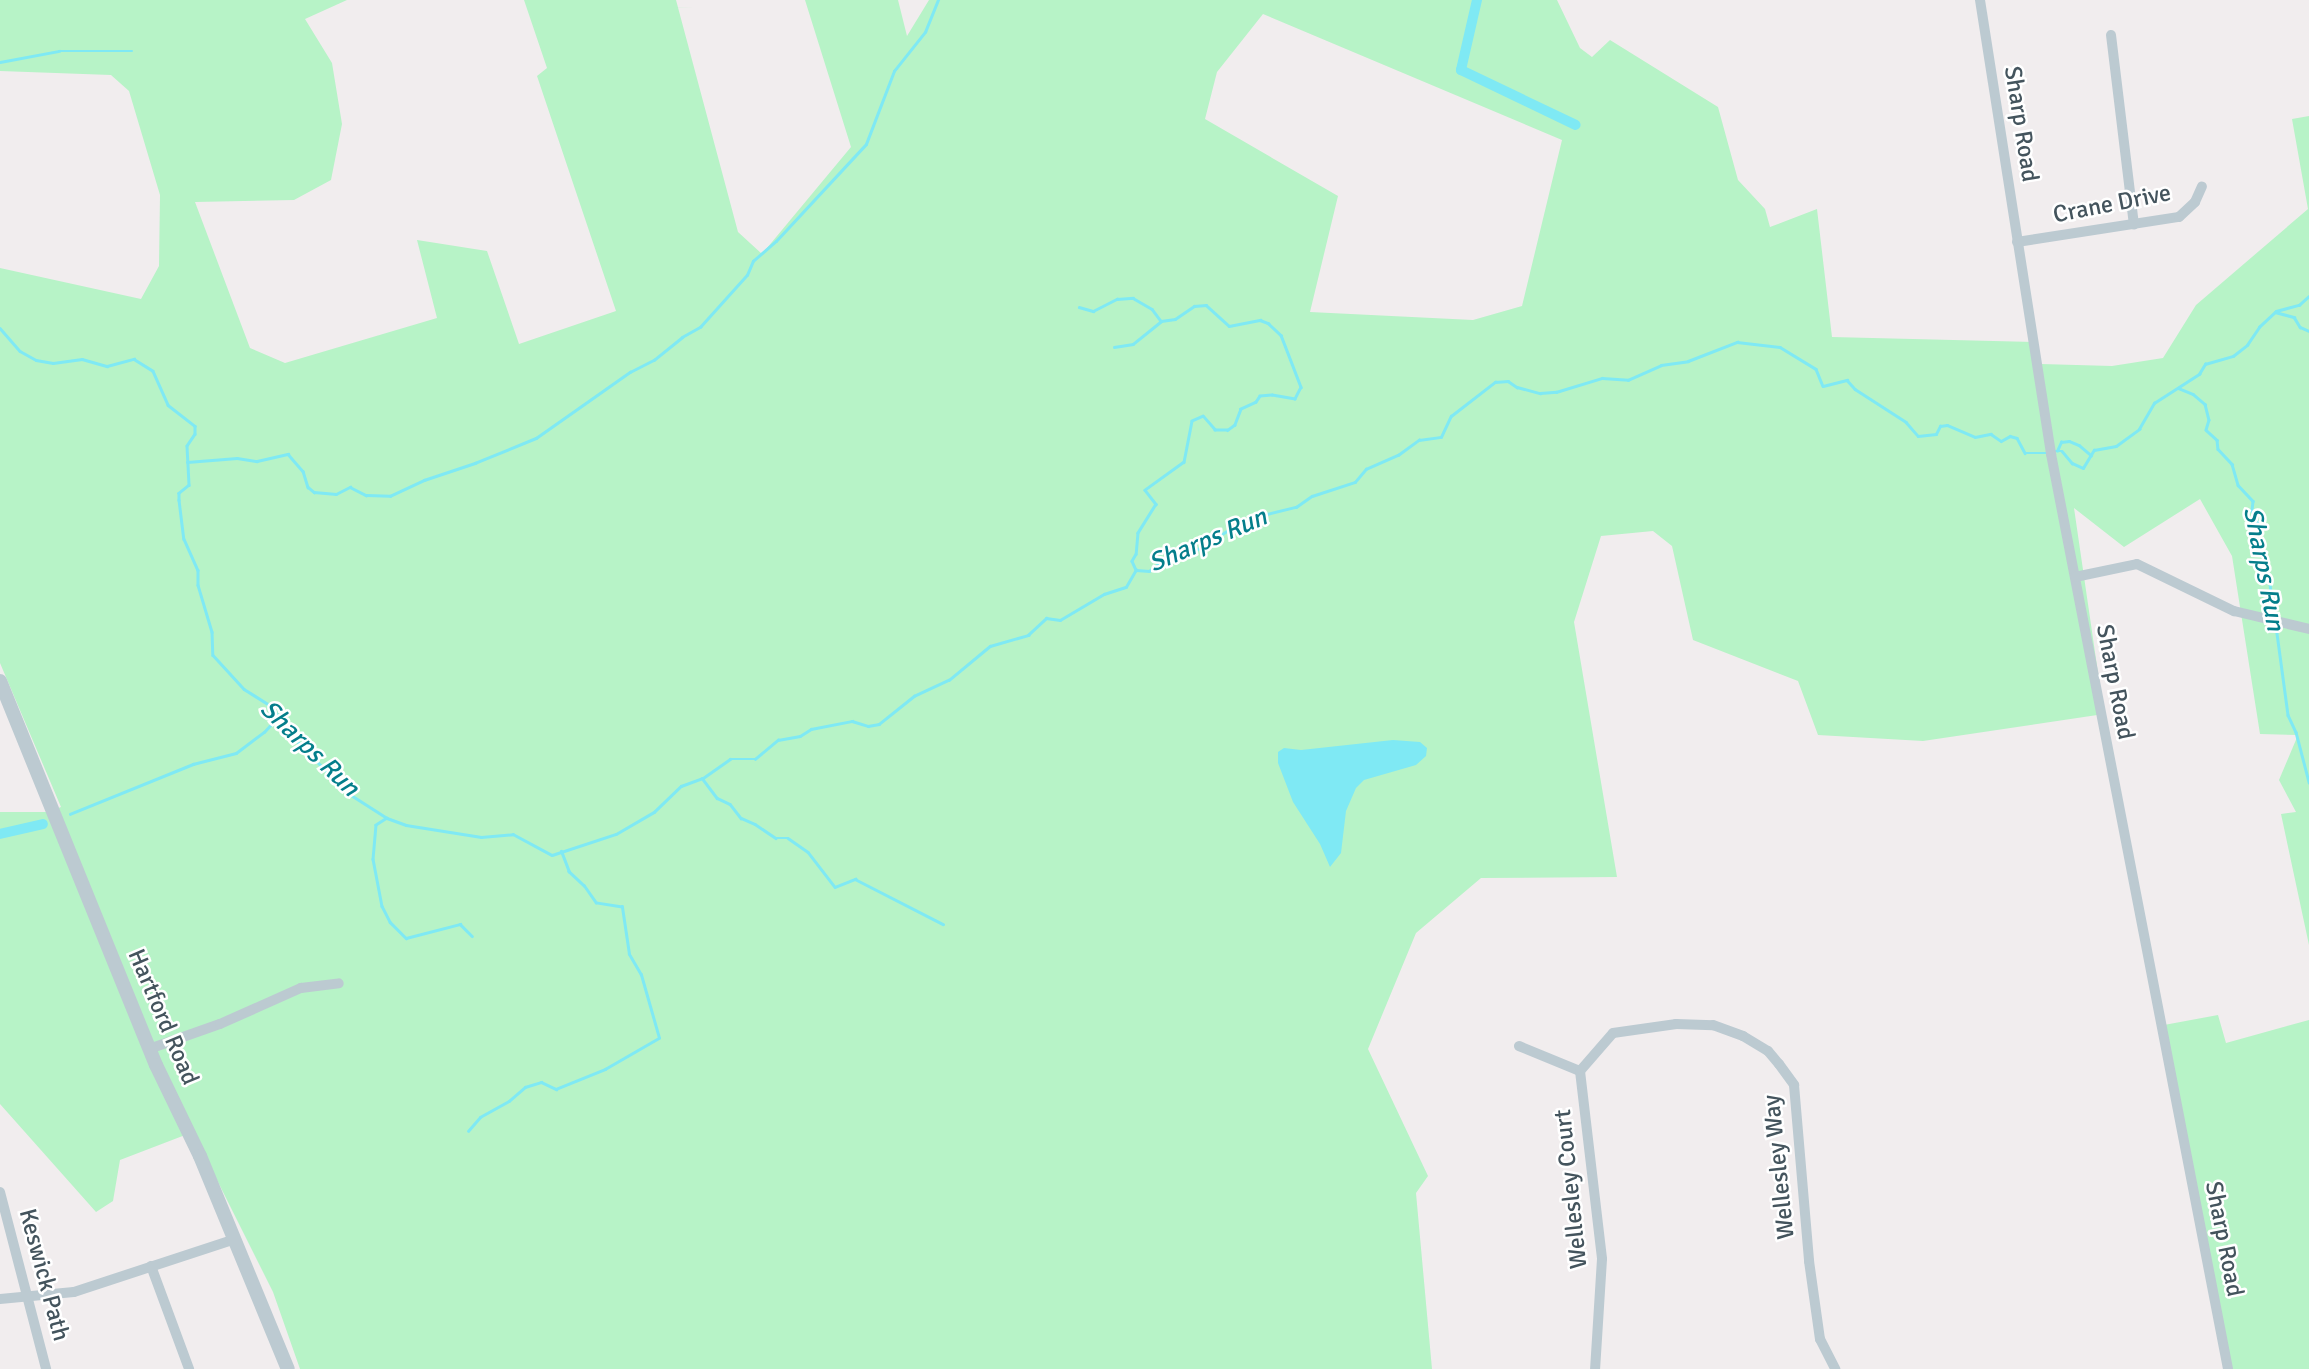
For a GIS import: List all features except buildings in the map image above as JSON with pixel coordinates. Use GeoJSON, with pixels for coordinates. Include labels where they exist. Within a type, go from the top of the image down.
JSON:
{"type":"FeatureCollection","features":[{"type":"Feature","properties":{"kind":"street","name":"Sharp Road"},"geometry":{"type":"LineString","coordinates":[[1980,0],[2049,441],[2228,1369]]}},
{"type":"Feature","properties":{"kind":"street"},"geometry":{"type":"LineString","coordinates":[[2111,36],[2134,225]]}},
{"type":"Feature","properties":{"kind":"street","name":"Crane Drive"},"geometry":{"type":"LineString","coordinates":[[2017,242],[2179,217],[2195,202],[2202,186]]}},
{"type":"Feature","properties":{"kind":"street"},"geometry":{"type":"LineString","coordinates":[[2075,577],[2137,564],[2234,611],[2309,629]]}},
{"type":"Feature","properties":{"kind":"street","name":"Hartford Road"},"geometry":{"type":"LineString","coordinates":[[0,681],[149,1048],[235,1239],[289,1369]]}},
{"type":"Feature","properties":{"kind":"street"},"geometry":{"type":"LineString","coordinates":[[149,1048],[220,1024],[301,988],[339,983]]}},
{"type":"Feature","properties":{"kind":"street","name":"Wellesley Way"},"geometry":{"type":"LineString","coordinates":[[1580,1071],[1613,1033],[1676,1024],[1713,1025],[1743,1036],[1768,1051],[1794,1085],[1809,1261],[1820,1339],[1835,1369]]}},
{"type":"Feature","properties":{"kind":"street"},"geometry":{"type":"LineString","coordinates":[[1519,1046],[1580,1071]]}},
{"type":"Feature","properties":{"kind":"street","name":"Wellesley Court"},"geometry":{"type":"LineString","coordinates":[[1580,1071],[1602,1259],[1595,1369]]}},
{"type":"Feature","properties":{"kind":"street","name":"Keswick Path"},"geometry":{"type":"LineString","coordinates":[[0,1192],[47,1369]]}},
{"type":"Feature","properties":{"kind":"street"},"geometry":{"type":"LineString","coordinates":[[0,1299],[74,1292],[235,1239]]}},
{"type":"Feature","properties":{"kind":"street"},"geometry":{"type":"LineString","coordinates":[[151,1266],[189,1369]]}},
{"type":"Feature","properties":{"kind":"green space"},"geometry":{"type":"Polygon","coordinates":[[[0,0],[347,0],[305,19],[332,63],[342,124],[331,180],[294,200],[195,202],[250,348],[285,363],[437,318],[417,240],[487,251],[519,344],[616,311],[537,76],[547,68],[524,0],[676,0],[738,232],[762,254],[851,147],[805,0],[898,0],[907,36],[929,0],[1557,0],[1580,48],[1592,57],[1610,40],[1718,107],[1738,180],[1765,209],[1770,227],[1817,209],[1832,337],[2037,342],[2041,364],[2112,366],[2163,358],[2196,305],[2308,209],[2292,119],[2309,116],[2309,945],[2281,814],[2296,812],[2279,780],[2298,735],[2260,734],[2232,556],[2200,499],[2124,547],[2074,508],[2104,714],[1923,741],[1818,735],[1798,681],[1693,640],[1672,546],[1653,531],[1601,536],[1574,622],[1617,877],[1481,878],[1416,933],[1368,1049],[1428,1176],[1416,1193],[1432,1369],[300,1369],[273,1292],[193,1132],[120,1160],[113,1201],[96,1212],[0,1104],[0,812],[48,812],[61,807],[0,663],[0,268],[141,299],[159,266],[160,195],[129,91],[111,75],[0,71],[0,0]],[[1263,14],[1217,72],[1205,119],[1338,196],[1310,312],[1473,320],[1522,306],[1562,140],[1263,14]]]}},
{"type":"Feature","properties":{"kind":"green space"},"geometry":{"type":"Polygon","coordinates":[[[2218,1015],[2226,1043],[2309,1020],[2309,1369],[2230,1369],[2164,1025],[2218,1015]]]}},
{"type":"Feature","properties":{"kind":"water"},"geometry":{"type":"Polygon","coordinates":[[[1393,740],[1420,742],[1427,748],[1426,756],[1416,765],[1364,780],[1356,788],[1346,811],[1341,853],[1330,867],[1320,844],[1293,802],[1278,763],[1278,752],[1284,748],[1301,750],[1393,740]]]}},
{"type":"Feature","properties":{"kind":"waterway"},"geometry":{"type":"LineString","coordinates":[[187,462],[237,458],[257,461],[288,454],[303,471],[308,487],[314,492],[336,494],[350,487],[366,495],[390,496],[424,480],[536,438],[700,327],[747,275],[753,261],[776,241],[866,144],[894,71],[925,32],[938,0]]}},
{"type":"Feature","properties":{"kind":"waterway"},"geometry":{"type":"LineString","coordinates":[[1477,0],[1461,70],[1576,125]]}},
{"type":"Feature","properties":{"kind":"waterway"},"geometry":{"type":"LineString","coordinates":[[0,62],[59,51],[132,51]]}},
{"type":"Feature","properties":{"kind":"waterway","name":"Sharps Run"},"geometry":{"type":"LineString","coordinates":[[2055,451],[2062,451],[2072,463],[2083,468],[2094,450],[2116,446],[2139,429],[2154,403],[2199,374],[2205,364],[2233,356],[2247,345],[2259,327],[2276,311],[2299,305],[2309,296]]}},
{"type":"Feature","properties":{"kind":"waterway"},"geometry":{"type":"LineString","coordinates":[[1079,307],[1093,311],[1117,299],[1133,298],[1152,309],[1161,321]]}},
{"type":"Feature","properties":{"kind":"waterway"},"geometry":{"type":"LineString","coordinates":[[1114,347],[1133,344],[1161,321],[1175,319],[1194,306],[1206,305],[1229,326],[1260,320],[1268,323],[1281,335],[1301,387],[1295,399],[1260,396],[1256,402],[1241,409],[1235,425],[1228,430],[1215,430],[1203,416],[1192,421],[1184,462],[1145,490],[1156,504],[1138,533],[1136,554],[1132,561],[1136,570]]}},
{"type":"Feature","properties":{"kind":"waterway"},"geometry":{"type":"LineString","coordinates":[[2275,312],[2294,317],[2300,327],[2309,331]]}},
{"type":"Feature","properties":{"kind":"waterway","name":"Sharps Run"},"geometry":{"type":"LineString","coordinates":[[0,328],[20,351],[36,360],[53,363],[82,359],[107,366],[134,359],[153,371],[168,405],[195,426],[195,434],[187,446],[189,485],[179,493],[179,500],[184,539],[198,570],[198,585],[212,632],[213,655],[244,689],[270,705],[299,743],[348,793],[387,818],[406,825],[481,837],[513,834],[552,855],[616,834],[654,812],[681,786],[703,778],[730,759],[755,759],[778,740],[800,736],[811,729],[852,721],[868,726],[879,724],[914,696],[949,680],[990,646],[1028,635],[1046,618],[1060,620],[1104,594],[1126,587],[1136,570]]}},
{"type":"Feature","properties":{"kind":"waterway","name":"Sharps Run"},"geometry":{"type":"LineString","coordinates":[[1136,570],[1149,571],[1166,558],[1193,552],[1230,529],[1251,525],[1267,514],[1296,507],[1312,496],[1355,482],[1366,469],[1398,455],[1419,440],[1441,437],[1451,416],[1495,382],[1508,381],[1517,387],[1540,393],[1556,392],[1602,378],[1628,380],[1661,365],[1688,361],[1737,342],[1780,347],[1816,369],[1823,386],[1847,380],[1855,389],[1906,422],[1918,436],[1936,434],[1940,426],[1947,425],[1975,437],[1991,434],[2001,441],[2010,436],[2017,438],[2025,453],[2048,453]]}},
{"type":"Feature","properties":{"kind":"waterway","name":"Sharps Run"},"geometry":{"type":"LineString","coordinates":[[2178,388],[2193,394],[2205,404],[2209,420],[2206,430],[2217,440],[2218,449],[2232,464],[2238,485],[2253,501],[2252,511],[2261,529],[2260,550],[2268,568],[2274,616]]}},
{"type":"Feature","properties":{"kind":"waterway"},"geometry":{"type":"LineString","coordinates":[[2057,451],[2061,442],[2069,441],[2091,455]]}},
{"type":"Feature","properties":{"kind":"waterway","name":"Sharps Run"},"geometry":{"type":"LineString","coordinates":[[2276,626],[2288,715],[2296,732],[2309,782]]}},
{"type":"Feature","properties":{"kind":"waterway"},"geometry":{"type":"LineString","coordinates":[[70,814],[193,764],[236,753],[264,732],[278,717]]}},
{"type":"Feature","properties":{"kind":"waterway"},"geometry":{"type":"LineString","coordinates":[[702,778],[717,798],[730,804],[741,818],[776,838],[788,838],[808,852],[835,887],[855,879],[943,924]]}},
{"type":"Feature","properties":{"kind":"waterway"},"geometry":{"type":"LineString","coordinates":[[387,818],[376,825],[373,859],[382,906],[390,922],[406,938],[460,924],[472,936]]}},
{"type":"Feature","properties":{"kind":"waterway"},"geometry":{"type":"LineString","coordinates":[[0,834],[43,824]]}},
{"type":"Feature","properties":{"kind":"waterway"},"geometry":{"type":"LineString","coordinates":[[468,1131],[480,1117],[509,1101],[525,1087],[541,1082],[556,1089],[605,1069],[659,1038],[641,975],[629,954],[622,907],[596,903],[584,886],[569,872],[561,851]]}}]}
